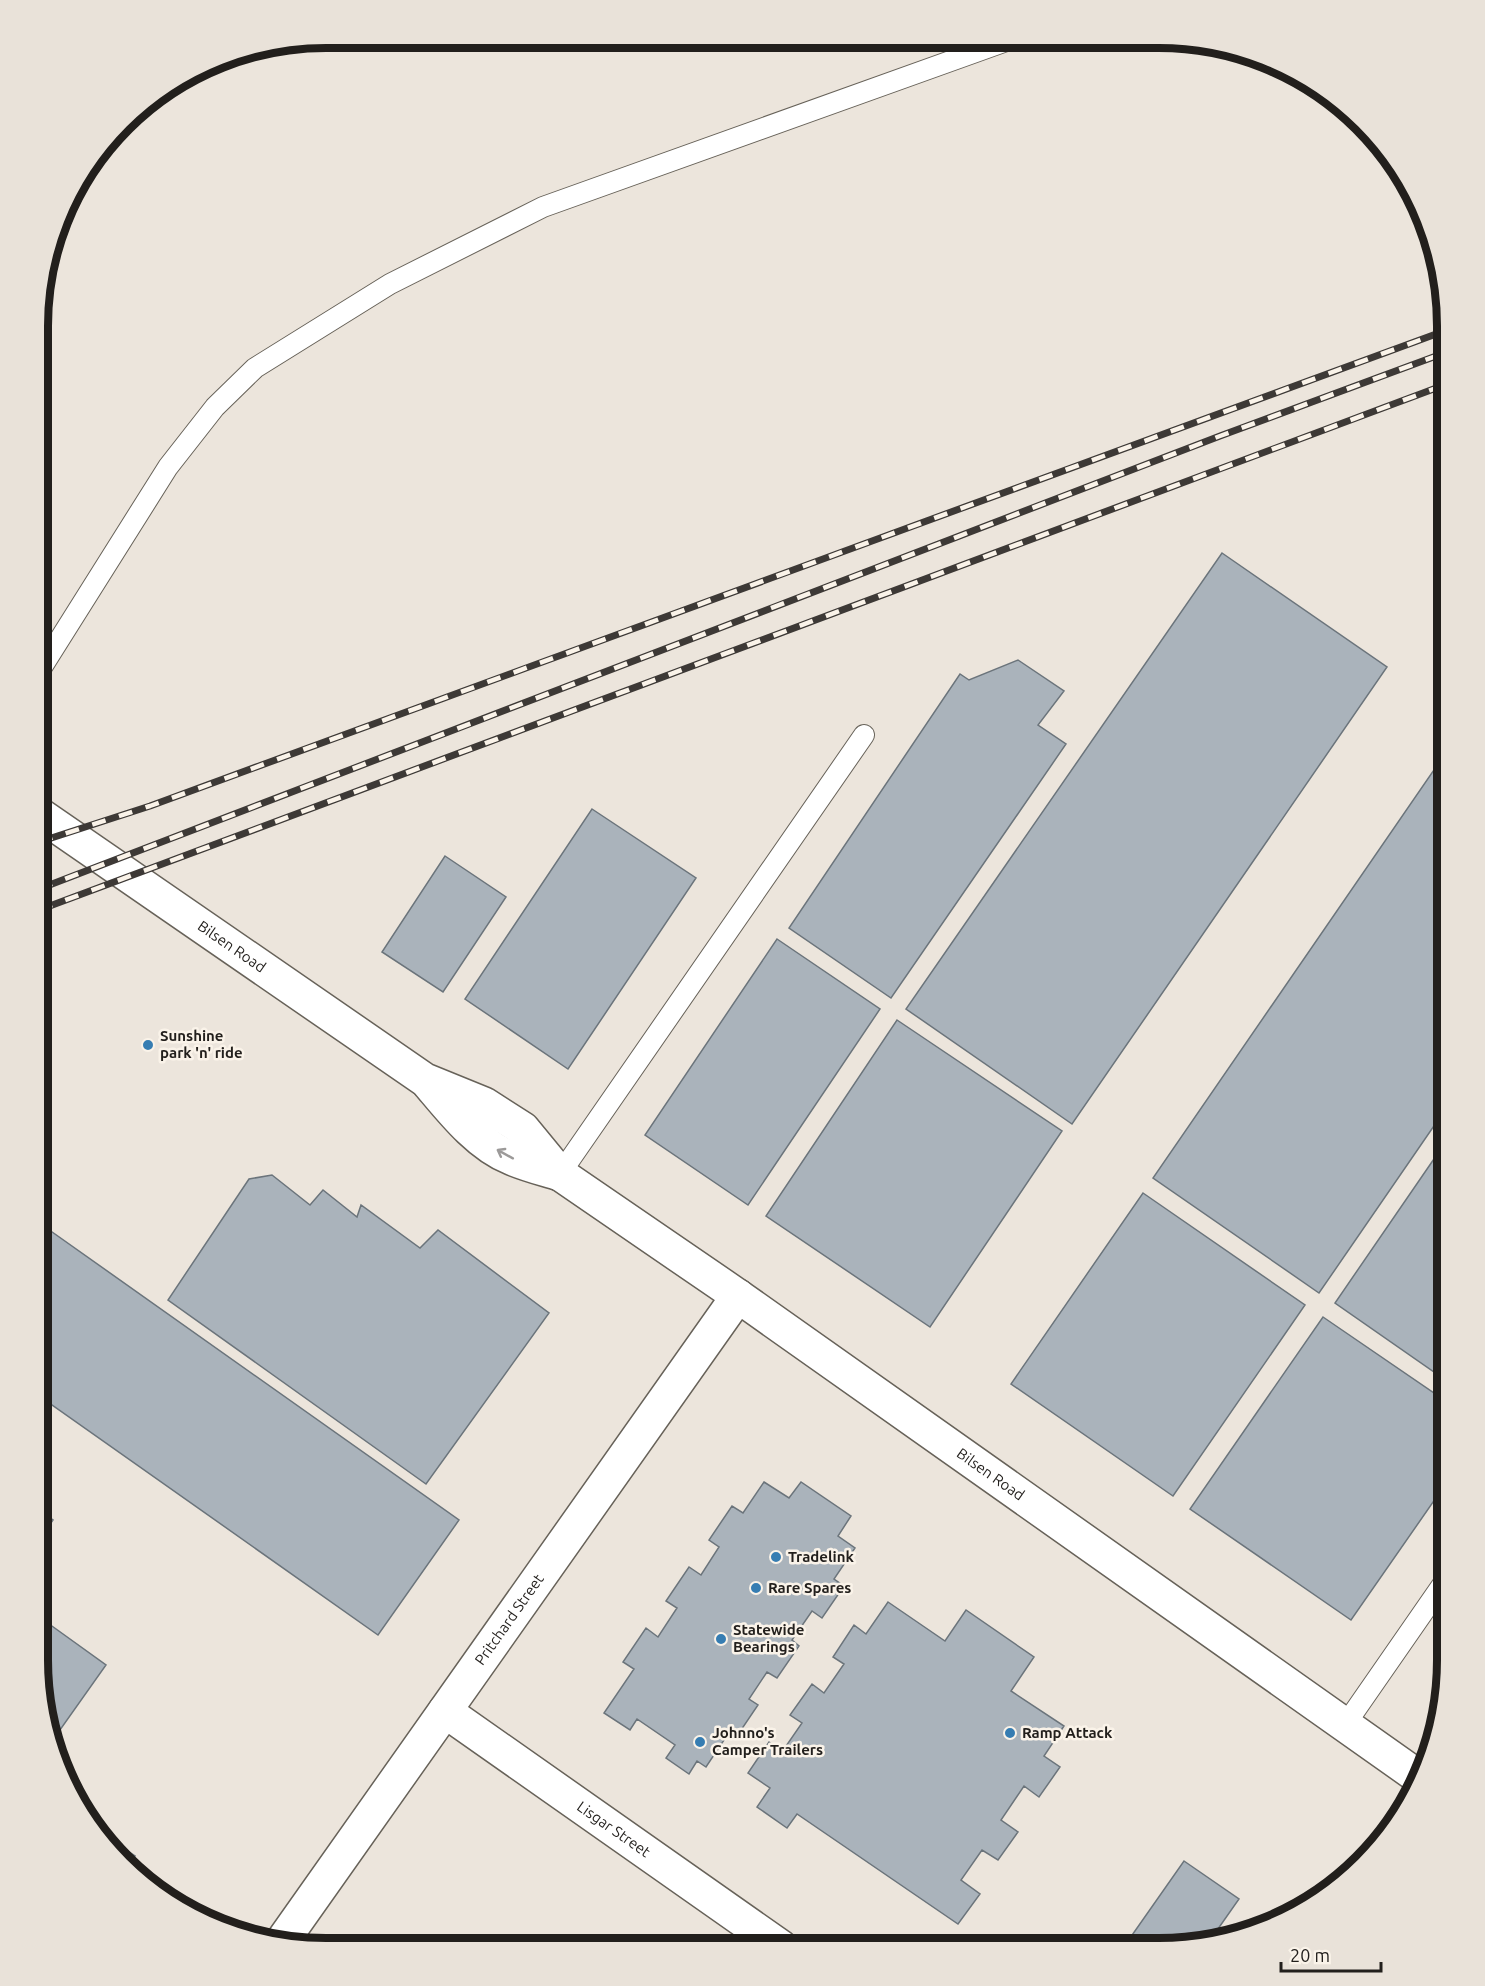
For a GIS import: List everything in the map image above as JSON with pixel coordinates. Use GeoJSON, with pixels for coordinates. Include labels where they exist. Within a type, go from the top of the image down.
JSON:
{"type":"FeatureCollection","features":[{"type":"Feature","properties":{"kind":"street","name":"Bilsen Road"},"geometry":{"type":"LineString","coordinates":[[48,820],[425,1080],[484,1104],[523,1129],[560,1174],[738,1296],[1413,1773]]}},
{"type":"Feature","properties":{"kind":"street","name":"Pritchard Street"},"geometry":{"type":"LineString","coordinates":[[286,1935],[738,1296]]}},
{"type":"Feature","properties":{"kind":"street","name":"Lisgar Street"},"geometry":{"type":"LineString","coordinates":[[445,1711],[768,1938]]}},
{"type":"Feature","properties":{"kind":"lane"},"geometry":{"type":"LineString","coordinates":[[48,658],[168,466],[215,407],[255,368],[390,284],[543,207],[987,48]]}},
{"type":"Feature","properties":{"kind":"lane"},"geometry":{"type":"LineString","coordinates":[[560,1174],[864,735]]}},
{"type":"Feature","properties":{"kind":"lane"},"geometry":{"type":"LineString","coordinates":[[1345,1725],[1437,1592]]}},
{"type":"Feature","properties":{"kind":"building"},"geometry":{"type":"Polygon","coordinates":[[[1222,553],[1387,667],[1072,1124],[906,1009],[1222,553]]]}},
{"type":"Feature","properties":{"kind":"building"},"geometry":{"type":"Polygon","coordinates":[[[1018,660],[1064,691],[1038,725],[1066,744],[891,998],[789,928],[960,674],[969,680],[1018,660]]]}},
{"type":"Feature","properties":{"kind":"building"},"geometry":{"type":"Polygon","coordinates":[[[1437,766],[1437,1122],[1319,1293],[1153,1178],[1437,766]]]}},
{"type":"Feature","properties":{"kind":"building"},"geometry":{"type":"Polygon","coordinates":[[[592,809],[696,878],[568,1069],[465,999],[592,809]]]}},
{"type":"Feature","properties":{"kind":"building"},"geometry":{"type":"Polygon","coordinates":[[[445,856],[506,897],[443,992],[382,952],[445,856]]]}},
{"type":"Feature","properties":{"kind":"building"},"geometry":{"type":"Polygon","coordinates":[[[777,939],[880,1009],[748,1205],[645,1135],[777,939]]]}},
{"type":"Feature","properties":{"kind":"building"},"geometry":{"type":"Polygon","coordinates":[[[897,1020],[1062,1131],[930,1327],[766,1216],[897,1020]]]}},
{"type":"Feature","properties":{"kind":"building"},"geometry":{"type":"Polygon","coordinates":[[[1437,1155],[1437,1374],[1335,1303],[1437,1155]]]}},
{"type":"Feature","properties":{"kind":"building"},"geometry":{"type":"Polygon","coordinates":[[[272,1175],[310,1205],[323,1190],[357,1217],[361,1205],[420,1248],[438,1230],[549,1313],[426,1484],[168,1300],[249,1179],[272,1175]]]}},
{"type":"Feature","properties":{"kind":"building"},"geometry":{"type":"Polygon","coordinates":[[[1143,1193],[1305,1305],[1173,1496],[1011,1384],[1143,1193]]]}},
{"type":"Feature","properties":{"kind":"building"},"geometry":{"type":"Polygon","coordinates":[[[48,1229],[459,1520],[378,1635],[48,1402],[48,1229]]]}},
{"type":"Feature","properties":{"kind":"building"},"geometry":{"type":"Polygon","coordinates":[[[1323,1317],[1437,1395],[1437,1496],[1351,1620],[1190,1509],[1323,1317]]]}},
{"type":"Feature","properties":{"kind":"building"},"geometry":{"type":"Polygon","coordinates":[[[764,1482],[789,1498],[801,1482],[851,1516],[838,1536],[855,1548],[834,1579],[844,1586],[822,1618],[812,1611],[792,1640],[799,1646],[777,1678],[767,1672],[749,1699],[758,1705],[735,1739],[728,1734],[706,1767],[697,1761],[689,1774],[666,1758],[675,1745],[637,1719],[630,1730],[604,1713],[634,1669],[623,1662],[646,1628],[658,1637],[677,1608],[666,1601],[689,1567],[701,1575],[719,1547],[709,1540],[732,1506],[743,1513],[764,1482]]]}},
{"type":"Feature","properties":{"kind":"building"},"geometry":{"type":"Polygon","coordinates":[[[48,1516],[53,1520],[48,1527],[48,1516]]]}},
{"type":"Feature","properties":{"kind":"building"},"geometry":{"type":"Polygon","coordinates":[[[888,1602],[945,1641],[966,1610],[1034,1657],[1011,1691],[1064,1726],[1044,1756],[1060,1767],[1039,1797],[1024,1786],[1001,1820],[1018,1832],[998,1860],[982,1850],[961,1880],[980,1894],[958,1924],[797,1814],[787,1828],[757,1807],[770,1788],[748,1773],[769,1742],[782,1752],[802,1723],[790,1715],[812,1684],[824,1693],[844,1664],[833,1657],[854,1625],[866,1634],[888,1602]]]}},
{"type":"Feature","properties":{"kind":"building"},"geometry":{"type":"Polygon","coordinates":[[[48,1623],[106,1665],[58,1733],[50,1696],[48,1623]]]}},
{"type":"Feature","properties":{"kind":"building"},"geometry":{"type":"Polygon","coordinates":[[[118,1845],[135,1856],[132,1860],[118,1845]]]}},
{"type":"Feature","properties":{"kind":"building"},"geometry":{"type":"Polygon","coordinates":[[[1184,1861],[1239,1899],[1215,1932],[1195,1936],[1130,1938],[1184,1861]]]}},
{"type":"Feature","properties":{"kind":"railway"},"geometry":{"type":"LineString","coordinates":[[48,839],[150,806],[1437,334]]}},
{"type":"Feature","properties":{"kind":"railway"},"geometry":{"type":"LineString","coordinates":[[48,886],[1220,436],[1437,356]]}},
{"type":"Feature","properties":{"kind":"railway"},"geometry":{"type":"LineString","coordinates":[[48,907],[1437,388]]}},
{"type":"Feature","properties":{"kind":"place","name":"Sunshine park 'n' ride"},"geometry":{"type":"Point","coordinates":[148,1045]}},
{"type":"Feature","properties":{"kind":"place","name":"Tradelink"},"geometry":{"type":"Point","coordinates":[776,1557]}},
{"type":"Feature","properties":{"kind":"place","name":"Rare Spares"},"geometry":{"type":"Point","coordinates":[756,1588]}},
{"type":"Feature","properties":{"kind":"place","name":"Statewide Bearings"},"geometry":{"type":"Point","coordinates":[721,1639]}},
{"type":"Feature","properties":{"kind":"place","name":"Ramp Attack"},"geometry":{"type":"Point","coordinates":[1010,1733]}},
{"type":"Feature","properties":{"kind":"place","name":"Johnno's Camper Trailers"},"geometry":{"type":"Point","coordinates":[700,1742]}}]}
